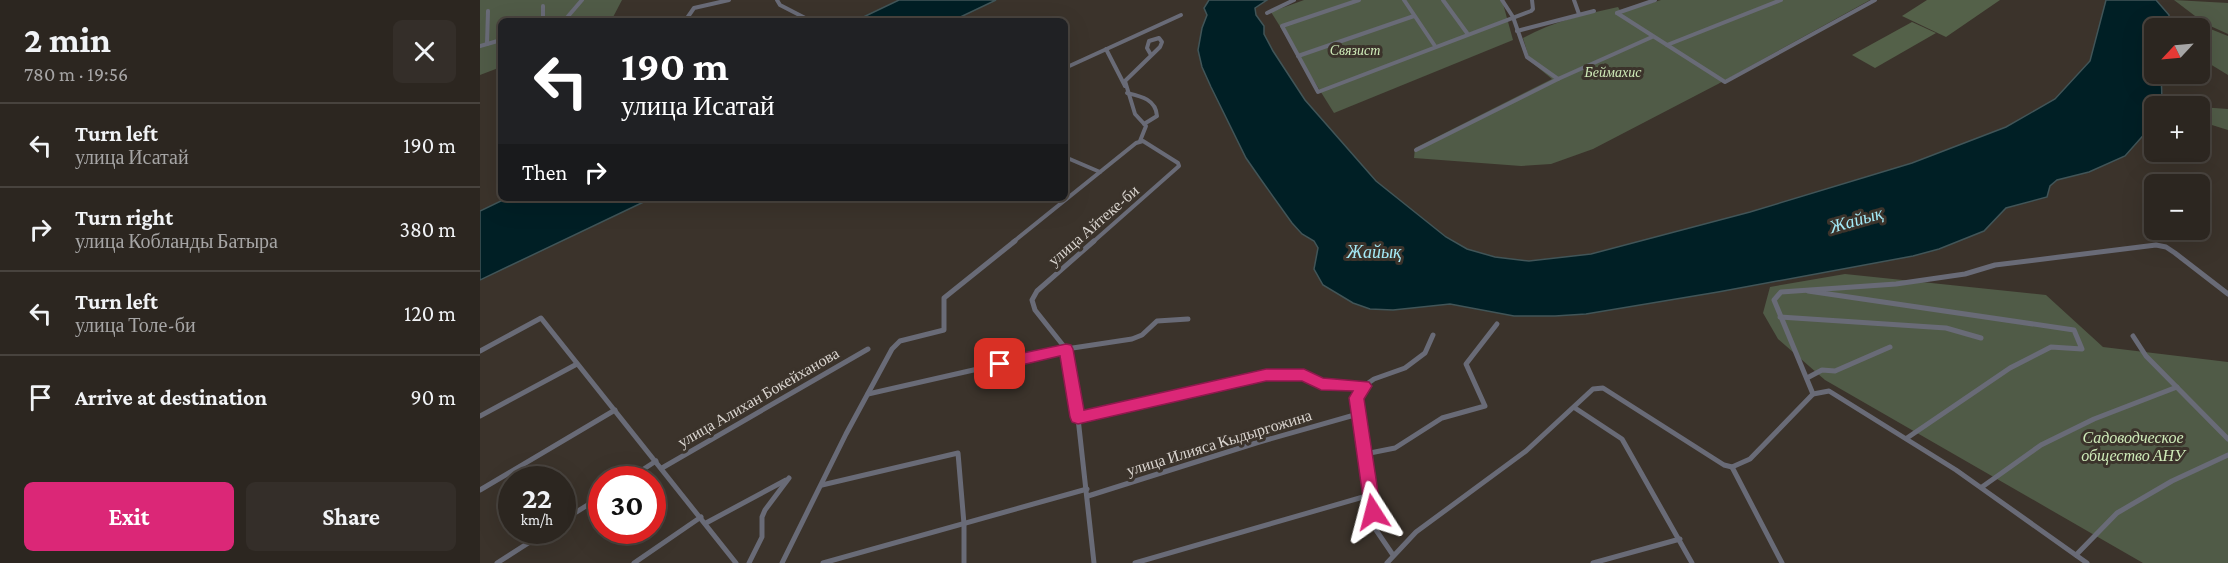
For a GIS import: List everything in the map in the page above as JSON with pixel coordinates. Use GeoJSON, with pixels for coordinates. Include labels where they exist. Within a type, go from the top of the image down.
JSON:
{"type":"FeatureCollection","features":[{"type":"Feature","properties":{"kind":"street"},"geometry":{"type":"LineString","coordinates":[[567,18],[582,0]]}},
{"type":"Feature","properties":{"kind":"street"},"geometry":{"type":"LineString","coordinates":[[687,18],[694,8],[729,0]]}},
{"type":"Feature","properties":{"kind":"street"},"geometry":{"type":"LineString","coordinates":[[777,0],[780,6],[805,18]]}},
{"type":"Feature","properties":{"kind":"street"},"geometry":{"type":"LineString","coordinates":[[1267,13],[1294,0]]}},
{"type":"Feature","properties":{"kind":"street"},"geometry":{"type":"LineString","coordinates":[[1359,0],[1282,26],[1318,92],[1533,9],[1532,0]]}},
{"type":"Feature","properties":{"kind":"street"},"geometry":{"type":"LineString","coordinates":[[1404,0],[1436,46]]}},
{"type":"Feature","properties":{"kind":"street"},"geometry":{"type":"LineString","coordinates":[[1443,0],[1467,33]]}},
{"type":"Feature","properties":{"kind":"street"},"geometry":{"type":"LineString","coordinates":[[1502,0],[1513,17],[1527,57],[1558,80]]}},
{"type":"Feature","properties":{"kind":"street"},"geometry":{"type":"LineString","coordinates":[[1574,0],[1579,14]]}},
{"type":"Feature","properties":{"kind":"street"},"geometry":{"type":"LineString","coordinates":[[1655,0],[1617,13],[1652,37],[1692,58],[1725,82],[1875,0]]}},
{"type":"Feature","properties":{"kind":"street"},"geometry":{"type":"LineString","coordinates":[[1667,45],[1781,0]]}},
{"type":"Feature","properties":{"kind":"street"},"geometry":{"type":"LineString","coordinates":[[543,6],[543,18]]}},
{"type":"Feature","properties":{"kind":"street"},"geometry":{"type":"LineString","coordinates":[[487,44],[488,11]]}},
{"type":"Feature","properties":{"kind":"street"},"geometry":{"type":"LineString","coordinates":[[1517,31],[1594,11]]}},
{"type":"Feature","properties":{"kind":"street"},"geometry":{"type":"LineString","coordinates":[[1068,67],[1181,15]]}},
{"type":"Feature","properties":{"kind":"street"},"geometry":{"type":"LineString","coordinates":[[1298,56],[1414,16]]}},
{"type":"Feature","properties":{"kind":"street"},"geometry":{"type":"LineString","coordinates":[[1416,150],[1558,80],[1652,37]]}},
{"type":"Feature","properties":{"kind":"street"},"geometry":{"type":"LineString","coordinates":[[1125,86],[1129,75],[1161,47],[1162,42],[1159,38],[1149,41],[1147,48],[1151,55]]}},
{"type":"Feature","properties":{"kind":"street"},"geometry":{"type":"LineString","coordinates":[[480,46],[498,41]]}},
{"type":"Feature","properties":{"kind":"street"},"geometry":{"type":"LineString","coordinates":[[1068,198],[1138,142],[1147,130],[1135,114],[1116,62],[1106,49]]}},
{"type":"Feature","properties":{"kind":"street"},"geometry":{"type":"LineString","coordinates":[[1127,93],[1146,97],[1157,111],[1157,116],[1144,124]]}},
{"type":"Feature","properties":{"kind":"street","name":"улица Айтеке-би"},"geometry":{"type":"LineString","coordinates":[[1066,349],[1035,310],[1032,300],[1037,291],[1179,166],[1178,163],[1138,142]]}},
{"type":"Feature","properties":{"kind":"street"},"geometry":{"type":"LineString","coordinates":[[1068,158],[1100,172]]}},
{"type":"Feature","properties":{"kind":"street"},"geometry":{"type":"LineString","coordinates":[[782,563],[892,349],[900,341],[944,330],[944,298],[1064,201]]}},
{"type":"Feature","properties":{"kind":"street"},"geometry":{"type":"LineString","coordinates":[[1813,394],[1774,300],[1781,292],[1896,284],[1965,274],[1995,265],[2156,245],[2166,247],[2175,253],[2228,294]]}},
{"type":"Feature","properties":{"kind":"street"},"geometry":{"type":"LineString","coordinates":[[1793,290],[2074,330],[2082,348],[2050,347],[2010,368],[1907,438]]}},
{"type":"Feature","properties":{"kind":"street"},"geometry":{"type":"LineString","coordinates":[[1780,317],[1813,316],[1879,325],[1909,325],[1967,332],[1981,338]]}},
{"type":"Feature","properties":{"kind":"street"},"geometry":{"type":"LineString","coordinates":[[480,351],[541,318],[660,466]]}},
{"type":"Feature","properties":{"kind":"street"},"geometry":{"type":"LineString","coordinates":[[868,394],[1066,349],[1132,339],[1142,335],[1157,321],[1188,319]]}},
{"type":"Feature","properties":{"kind":"street"},"geometry":{"type":"LineString","coordinates":[[1365,454],[1395,448],[1442,418],[1485,406],[1466,364],[1497,324]]}},
{"type":"Feature","properties":{"kind":"street"},"geometry":{"type":"LineString","coordinates":[[1393,555],[1376,530],[1357,398],[1364,386],[1374,379],[1405,368],[1425,353],[1433,335]]}},
{"type":"Feature","properties":{"kind":"street"},"geometry":{"type":"LineString","coordinates":[[2133,336],[2146,356],[2228,439]]}},
{"type":"Feature","properties":{"kind":"street"},"geometry":{"type":"LineString","coordinates":[[1807,378],[1822,370],[1835,371],[1890,347]]}},
{"type":"Feature","properties":{"kind":"street","name":"улица Алихан Бокейханова"},"geometry":{"type":"LineString","coordinates":[[665,466],[868,349]]}},
{"type":"Feature","properties":{"kind":"street"},"geometry":{"type":"LineString","coordinates":[[1066,349],[1088,493],[1094,563]]}},
{"type":"Feature","properties":{"kind":"street"},"geometry":{"type":"LineString","coordinates":[[480,416],[577,364]]}},
{"type":"Feature","properties":{"kind":"street"},"geometry":{"type":"LineString","coordinates":[[1078,417],[1266,375],[1304,375],[1321,384],[1364,386]]}},
{"type":"Feature","properties":{"kind":"street"},"geometry":{"type":"LineString","coordinates":[[1982,487],[2041,445],[2094,419],[2177,387]]}},
{"type":"Feature","properties":{"kind":"street"},"geometry":{"type":"LineString","coordinates":[[1387,563],[1430,521],[1526,452],[1593,389],[1603,388],[1724,465],[1732,467],[1750,459],[1813,394],[1829,391],[1982,487],[2087,563]]}},
{"type":"Feature","properties":{"kind":"street"},"geometry":{"type":"LineString","coordinates":[[1575,408],[1622,439],[1692,563]]}},
{"type":"Feature","properties":{"kind":"street"},"geometry":{"type":"LineString","coordinates":[[480,490],[615,410]]}},
{"type":"Feature","properties":{"kind":"street","name":"улица Илияса Кыдыргожина"},"geometry":{"type":"LineString","coordinates":[[824,563],[964,524],[1088,493],[1358,414]]}},
{"type":"Feature","properties":{"kind":"street"},"geometry":{"type":"LineString","coordinates":[[822,485],[958,453],[964,524],[964,563]]}},
{"type":"Feature","properties":{"kind":"street"},"geometry":{"type":"LineString","coordinates":[[2076,555],[2117,513],[2172,481],[2228,455]]}},
{"type":"Feature","properties":{"kind":"street"},"geometry":{"type":"LineString","coordinates":[[648,466],[656,461]]}},
{"type":"Feature","properties":{"kind":"street"},"geometry":{"type":"LineString","coordinates":[[1732,467],[1782,563]]}},
{"type":"Feature","properties":{"kind":"street"},"geometry":{"type":"LineString","coordinates":[[666,473],[736,563]]}},
{"type":"Feature","properties":{"kind":"street"},"geometry":{"type":"LineString","coordinates":[[706,523],[789,478],[765,510],[762,517],[762,537],[749,563]]}},
{"type":"Feature","properties":{"kind":"street"},"geometry":{"type":"LineString","coordinates":[[1135,563],[1370,495]]}},
{"type":"Feature","properties":{"kind":"street"},"geometry":{"type":"LineString","coordinates":[[634,563],[701,517]]}},
{"type":"Feature","properties":{"kind":"street"},"geometry":{"type":"LineString","coordinates":[[1593,563],[1680,539]]}},
{"type":"Feature","properties":{"kind":"street"},"geometry":{"type":"LineString","coordinates":[[497,563],[527,544]]}},
{"type":"Feature","properties":{"kind":"green space"},"geometry":{"type":"Polygon","coordinates":[[[480,0],[622,0],[613,18],[498,18],[498,68],[480,75],[480,0]]]}},
{"type":"Feature","properties":{"kind":"green space","name":"Связист"},"geometry":{"type":"Polygon","coordinates":[[[1304,0],[1502,0],[1513,40],[1334,113],[1271,12],[1304,0]]]}},
{"type":"Feature","properties":{"kind":"green space","name":"Беймахис"},"geometry":{"type":"Polygon","coordinates":[[[1661,0],[1870,0],[1718,84],[1593,149],[1551,164],[1521,166],[1414,158],[1415,148],[1552,79],[1530,61],[1523,38],[1545,27],[1581,16],[1618,7],[1621,12],[1661,0]]]}},
{"type":"Feature","properties":{"kind":"green space"},"geometry":{"type":"Polygon","coordinates":[[[1927,0],[2000,0],[1946,37],[1902,16],[1927,0]]]}},
{"type":"Feature","properties":{"kind":"green space"},"geometry":{"type":"Polygon","coordinates":[[[2174,0],[2228,3],[2228,34],[2210,26],[2210,18],[2198,18],[2174,0]]]}},
{"type":"Feature","properties":{"kind":"green space"},"geometry":{"type":"Polygon","coordinates":[[[1912,22],[1936,33],[1875,68],[1852,55],[1912,22]]]}},
{"type":"Feature","properties":{"kind":"green space"},"geometry":{"type":"Polygon","coordinates":[[[2210,29],[2228,36],[2228,75],[2210,64],[2210,29]]]}},
{"type":"Feature","properties":{"kind":"green space"},"geometry":{"type":"Polygon","coordinates":[[[2210,108],[2228,109],[2228,130],[2210,124],[2210,108]]]}},
{"type":"Feature","properties":{"kind":"green space","name":"Садоводческое общество АНУ"},"geometry":{"type":"Polygon","coordinates":[[[1845,274],[2046,295],[2103,347],[2228,362],[2228,563],[2143,563],[1825,380],[1778,339],[1763,313],[1770,287],[1845,274]]]}},
{"type":"Feature","properties":{"kind":"water"},"geometry":{"type":"Polygon","coordinates":[[[899,0],[996,0],[958,18],[861,18],[899,0]]]}},
{"type":"Feature","properties":{"kind":"water","name":"Жайық"},"geometry":{"type":"Polygon","coordinates":[[[1209,0],[1267,0],[1255,8],[1273,51],[1305,100],[1376,181],[1446,237],[1467,249],[1495,257],[1529,261],[1591,254],[1750,212],[1912,163],[2006,127],[2055,99],[2090,61],[2106,0],[2156,0],[2169,18],[2144,18],[2144,84],[2161,84],[2162,96],[2144,96],[2144,135],[2125,156],[2089,172],[2057,180],[2050,186],[2047,197],[2006,208],[1984,231],[1939,249],[1913,256],[1718,292],[1586,314],[1514,316],[1450,304],[1393,310],[1370,309],[1353,303],[1323,285],[1314,269],[1318,248],[1314,241],[1302,234],[1292,223],[1246,158],[1202,67],[1198,50],[1207,15],[1204,8],[1209,0]]]}},
{"type":"Feature","properties":{"kind":"water"},"geometry":{"type":"Polygon","coordinates":[[[501,201],[646,201],[480,280],[480,211],[501,201]]]}},
{"type":"Feature","properties":{"kind":"route"},"geometry":{"type":"LineString","coordinates":[[1000,364],[1066,349],[1078,417],[1266,375],[1304,375],[1321,384],[1364,386],[1357,398],[1358,414],[1373,512]]}}]}
